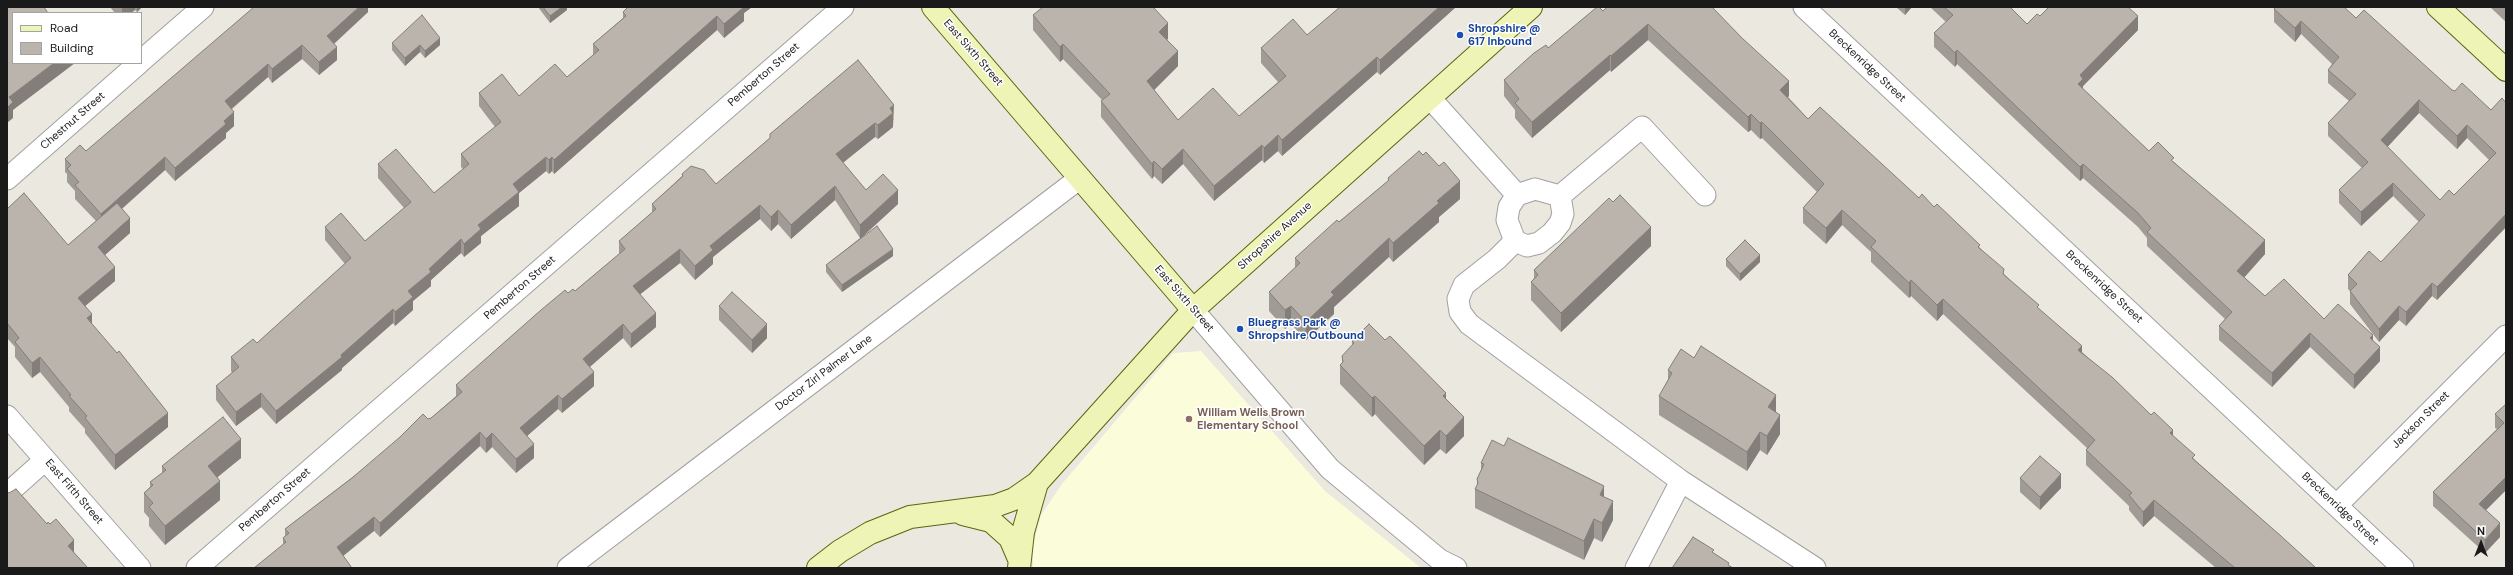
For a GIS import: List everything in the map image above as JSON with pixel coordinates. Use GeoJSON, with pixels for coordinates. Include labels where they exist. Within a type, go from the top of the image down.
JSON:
{"type":"FeatureCollection","features":[{"type":"Feature","properties":{"kind":"street","name":"Chestnut Street"},"geometry":{"type":"LineString","coordinates":[[142,60],[203,7]]}},
{"type":"Feature","properties":{"kind":"street","name":"Pemberton Street"},"geometry":{"type":"LineString","coordinates":[[197,568],[843,7]]}},
{"type":"Feature","properties":{"kind":"street","name":"East Sixth Street"},"geometry":{"type":"LineString","coordinates":[[933,7],[1330,469],[1440,560],[1456,568]]}},
{"type":"Feature","properties":{"kind":"street","name":"Shropshire Avenue"},"geometry":{"type":"LineString","coordinates":[[818,568],[840,551],[870,534],[910,517],[958,512],[995,506],[1014,499],[1038,484],[1193,310],[1531,7]]}},
{"type":"Feature","properties":{"kind":"street","name":"Breckenridge Street"},"geometry":{"type":"LineString","coordinates":[[1804,7],[2403,568]]}},
{"type":"Feature","properties":{"kind":"street"},"geometry":{"type":"LineString","coordinates":[[2438,7],[2506,70]]}},
{"type":"Feature","properties":{"kind":"street","name":"Chestnut Street"},"geometry":{"type":"LineString","coordinates":[[7,179],[138,64]]}},
{"type":"Feature","properties":{"kind":"street"},"geometry":{"type":"LineString","coordinates":[[1430,98],[1517,195]]}},
{"type":"Feature","properties":{"kind":"street"},"geometry":{"type":"LineString","coordinates":[[1560,196],[1642,127],[1705,195]]}},
{"type":"Feature","properties":{"kind":"street","name":"Doctor Zirl Palmer Lane"},"geometry":{"type":"LineString","coordinates":[[568,568],[1080,178]]}},
{"type":"Feature","properties":{"kind":"street"},"geometry":{"type":"LineString","coordinates":[[1535,190],[1560,196],[1563,214],[1560,223],[1552,233],[1539,242],[1527,246],[1515,241],[1507,220],[1509,207],[1517,195],[1535,190]]}},
{"type":"Feature","properties":{"kind":"street"},"geometry":{"type":"LineString","coordinates":[[1515,241],[1497,260],[1464,285],[1458,299],[1460,312],[1469,324],[1681,481],[1815,568]]}},
{"type":"Feature","properties":{"kind":"street","name":"Jackson Street"},"geometry":{"type":"LineString","coordinates":[[2337,505],[2506,336]]}},
{"type":"Feature","properties":{"kind":"street","name":"East Fifth Street"},"geometry":{"type":"LineString","coordinates":[[7,416],[140,568]]}},
{"type":"Feature","properties":{"kind":"street"},"geometry":{"type":"LineString","coordinates":[[7,494],[45,460]]}},
{"type":"Feature","properties":{"kind":"street"},"geometry":{"type":"LineString","coordinates":[[1636,568],[1681,481]]}},
{"type":"Feature","properties":{"kind":"street","name":"Shropshire Avenue"},"geometry":{"type":"LineString","coordinates":[[1019,563],[1023,532],[1038,484]]}},
{"type":"Feature","properties":{"kind":"street","name":"Shropshire Avenue"},"geometry":{"type":"LineString","coordinates":[[958,512],[991,521],[1010,538],[1019,563]]}},
{"type":"Feature","properties":{"kind":"shaded area","name":"William Wells Brown Elementary School"},"geometry":{"type":"Polygon","coordinates":[[[1201,351],[1325,491],[1421,568],[1033,568],[1033,546],[1041,515],[1062,484],[1173,353],[1201,351]]]}},
{"type":"Feature","properties":{"kind":"building"},"geometry":{"type":"Polygon","coordinates":[[[7,7],[44,7],[47,12],[12,12],[12,64],[53,64],[9,97],[13,102],[7,108],[7,7]]]}},
{"type":"Feature","properties":{"kind":"building"},"geometry":{"type":"Polygon","coordinates":[[[254,7],[359,7],[327,36],[337,47],[319,62],[302,45],[272,69],[268,64],[225,101],[234,112],[224,121],[226,124],[175,168],[165,157],[101,214],[75,185],[79,182],[67,169],[71,165],[65,159],[80,145],[86,151],[254,7]]]}},
{"type":"Feature","properties":{"kind":"building"},"geometry":{"type":"Polygon","coordinates":[[[543,7],[562,7],[550,16],[543,7]]]}},
{"type":"Feature","properties":{"kind":"building"},"geometry":{"type":"Polygon","coordinates":[[[628,7],[744,7],[724,24],[717,16],[554,160],[552,157],[549,160],[546,157],[513,184],[519,192],[478,225],[481,229],[464,244],[461,239],[429,269],[431,272],[408,291],[413,297],[395,312],[393,309],[341,355],[342,357],[276,411],[261,393],[236,412],[216,386],[239,367],[231,357],[253,339],[257,343],[351,258],[325,227],[341,213],[365,241],[411,202],[378,164],[396,149],[434,193],[469,164],[461,154],[501,122],[479,93],[502,74],[519,96],[555,64],[567,77],[599,50],[593,44],[626,16],[623,12],[628,7]]]}},
{"type":"Feature","properties":{"kind":"building"},"geometry":{"type":"Polygon","coordinates":[[[1043,7],[1153,7],[1168,23],[1159,32],[1178,51],[1147,81],[1178,120],[1213,88],[1239,116],[1286,76],[1261,48],[1293,19],[1307,35],[1340,7],[1439,7],[1380,60],[1377,57],[1282,140],[1278,135],[1264,148],[1262,145],[1214,186],[1183,149],[1162,169],[1154,161],[1152,164],[1101,101],[1110,94],[1063,44],[1060,47],[1033,15],[1043,7]]]}},
{"type":"Feature","properties":{"kind":"building"},"geometry":{"type":"Polygon","coordinates":[[[1597,7],[1603,11],[1607,7],[1712,7],[1742,38],[1789,81],[1780,90],[1808,119],[1820,107],[1919,198],[1922,194],[1934,207],[1937,204],[1980,245],[1978,247],[2004,269],[2003,274],[2039,305],[2037,307],[2082,346],[2078,350],[2112,377],[2151,415],[2154,412],[2173,430],[2170,433],[2195,455],[2192,458],[2316,568],[2235,568],[2154,500],[2143,512],[2129,495],[2132,493],[2086,450],[2095,440],[1943,299],[1937,305],[1911,280],[1909,283],[1871,247],[1876,241],[1842,210],[1826,228],[1803,208],[1824,184],[1762,122],[1760,123],[1751,114],[1748,117],[1648,24],[1532,122],[1515,103],[1519,99],[1504,80],[1534,53],[1546,45],[1548,48],[1597,7]]]}},
{"type":"Feature","properties":{"kind":"building"},"geometry":{"type":"Polygon","coordinates":[[[1944,7],[2010,7],[2027,24],[2037,14],[2040,16],[2049,7],[2128,7],[2138,16],[2080,75],[2083,79],[2078,84],[2149,151],[2158,142],[2174,158],[2171,160],[2265,240],[2237,271],[2265,296],[2284,279],[2324,319],[2338,304],[2373,335],[2370,338],[2380,347],[2354,375],[2310,333],[2272,373],[2219,326],[2232,312],[2147,232],[2151,228],[2138,213],[2083,164],[2080,167],[1957,50],[1955,53],[1934,33],[1953,15],[1944,7]]]}},
{"type":"Feature","properties":{"kind":"building"},"geometry":{"type":"Polygon","coordinates":[[[2276,7],[2344,7],[2356,18],[2364,10],[2452,90],[2455,91],[2462,83],[2491,110],[2502,98],[2506,103],[2506,214],[2437,287],[2432,283],[2406,312],[2399,306],[2379,329],[2350,291],[2357,284],[2348,275],[2369,251],[2381,262],[2425,215],[2393,183],[2361,212],[2339,190],[2368,162],[2328,123],[2356,94],[2328,70],[2339,57],[2301,21],[2295,28],[2274,9],[2276,7]],[[2419,100],[2381,140],[2440,200],[2449,190],[2454,195],[2496,153],[2467,125],[2457,136],[2419,100]]]}},
{"type":"Feature","properties":{"kind":"building"},"geometry":{"type":"Polygon","coordinates":[[[422,15],[440,38],[425,51],[420,45],[405,58],[392,43],[422,15]]]}},
{"type":"Feature","properties":{"kind":"building"},"geometry":{"type":"Polygon","coordinates":[[[858,60],[894,105],[890,108],[893,113],[878,125],[875,123],[836,154],[866,190],[883,174],[898,190],[860,225],[835,186],[791,225],[778,210],[771,217],[760,205],[710,246],[713,250],[695,266],[680,249],[633,286],[656,313],[631,334],[623,324],[583,359],[594,372],[562,399],[558,395],[520,428],[534,444],[516,459],[492,433],[486,439],[480,432],[380,523],[374,517],[337,547],[352,568],[254,568],[286,542],[283,538],[289,533],[285,529],[352,478],[400,437],[423,414],[428,419],[431,418],[462,392],[456,385],[541,310],[565,290],[568,293],[573,289],[575,291],[625,249],[619,241],[656,209],[652,204],[683,176],[682,174],[691,166],[704,170],[716,184],[770,138],[770,134],[858,60]]]}},
{"type":"Feature","properties":{"kind":"building"},"geometry":{"type":"Polygon","coordinates":[[[1419,151],[1423,155],[1426,152],[1439,166],[1444,162],[1460,181],[1437,201],[1439,203],[1393,243],[1389,238],[1331,292],[1334,295],[1306,322],[1291,306],[1285,310],[1269,292],[1300,263],[1295,258],[1337,220],[1339,222],[1389,180],[1388,178],[1419,151]]]}},
{"type":"Feature","properties":{"kind":"building"},"geometry":{"type":"Polygon","coordinates":[[[24,193],[68,245],[117,203],[130,218],[98,247],[115,267],[78,298],[92,314],[87,318],[117,353],[119,351],[168,413],[115,455],[85,418],[87,416],[69,396],[71,395],[40,357],[32,363],[15,342],[19,338],[7,323],[7,209],[24,193]]]}},
{"type":"Feature","properties":{"kind":"building"},"geometry":{"type":"Polygon","coordinates":[[[1620,195],[1651,227],[1561,313],[1531,282],[1538,275],[1534,270],[1609,198],[1613,202],[1620,195]]]}},
{"type":"Feature","properties":{"kind":"building"},"geometry":{"type":"Polygon","coordinates":[[[877,226],[893,249],[842,285],[826,265],[877,226]]]}},
{"type":"Feature","properties":{"kind":"building"},"geometry":{"type":"Polygon","coordinates":[[[1745,240],[1760,255],[1740,274],[1726,259],[1745,240]]]}},
{"type":"Feature","properties":{"kind":"building"},"geometry":{"type":"Polygon","coordinates":[[[732,292],[767,324],[752,340],[719,306],[732,292]]]}},
{"type":"Feature","properties":{"kind":"building"},"geometry":{"type":"Polygon","coordinates":[[[1369,324],[1385,340],[1390,336],[1446,393],[1443,396],[1464,417],[1446,436],[1440,430],[1424,446],[1375,396],[1372,398],[1340,365],[1343,362],[1342,356],[1354,343],[1352,341],[1369,324]]]}},
{"type":"Feature","properties":{"kind":"building"},"geometry":{"type":"Polygon","coordinates":[[[1701,346],[1776,395],[1768,407],[1780,415],[1767,436],[1760,432],[1747,452],[1659,396],[1672,373],[1668,370],[1681,349],[1694,358],[1701,346]]]}},
{"type":"Feature","properties":{"kind":"building"},"geometry":{"type":"Polygon","coordinates":[[[2506,404],[2506,477],[2479,504],[2500,523],[2485,540],[2433,492],[2504,423],[2495,414],[2506,404]]]}},
{"type":"Feature","properties":{"kind":"building"},"geometry":{"type":"Polygon","coordinates":[[[223,417],[241,439],[208,466],[220,481],[165,526],[149,507],[153,503],[144,493],[153,485],[150,482],[166,470],[162,466],[223,417]]]}},
{"type":"Feature","properties":{"kind":"building"},"geometry":{"type":"Polygon","coordinates":[[[1508,438],[1604,486],[1600,495],[1613,501],[1602,523],[1594,519],[1584,541],[1475,489],[1478,483],[1477,479],[1484,464],[1481,463],[1492,440],[1504,446],[1508,438]]]}},
{"type":"Feature","properties":{"kind":"building"},"geometry":{"type":"Polygon","coordinates":[[[2040,456],[2061,474],[2040,497],[2020,478],[2040,456]]]}},
{"type":"Feature","properties":{"kind":"building"},"geometry":{"type":"Polygon","coordinates":[[[16,489],[47,524],[48,522],[50,524],[56,519],[74,540],[68,546],[88,568],[7,568],[7,492],[9,493],[16,489]]]}},
{"type":"Feature","properties":{"kind":"building"},"geometry":{"type":"Polygon","coordinates":[[[1693,537],[1714,550],[1712,552],[1729,563],[1728,565],[1733,568],[1672,568],[1693,537]]]}},
{"type":"Feature","properties":{"kind":"place","name":"Shropshire @ 617 Inbound"},"geometry":{"type":"Point","coordinates":[1460,35]}},
{"type":"Feature","properties":{"kind":"place","name":"Bluegrass Park @ Shropshire Outbound"},"geometry":{"type":"Point","coordinates":[1240,329]}},
{"type":"Feature","properties":{"kind":"place","name":"William Wells Brown Elementary School"},"geometry":{"type":"Point","coordinates":[1189,419]}}]}
